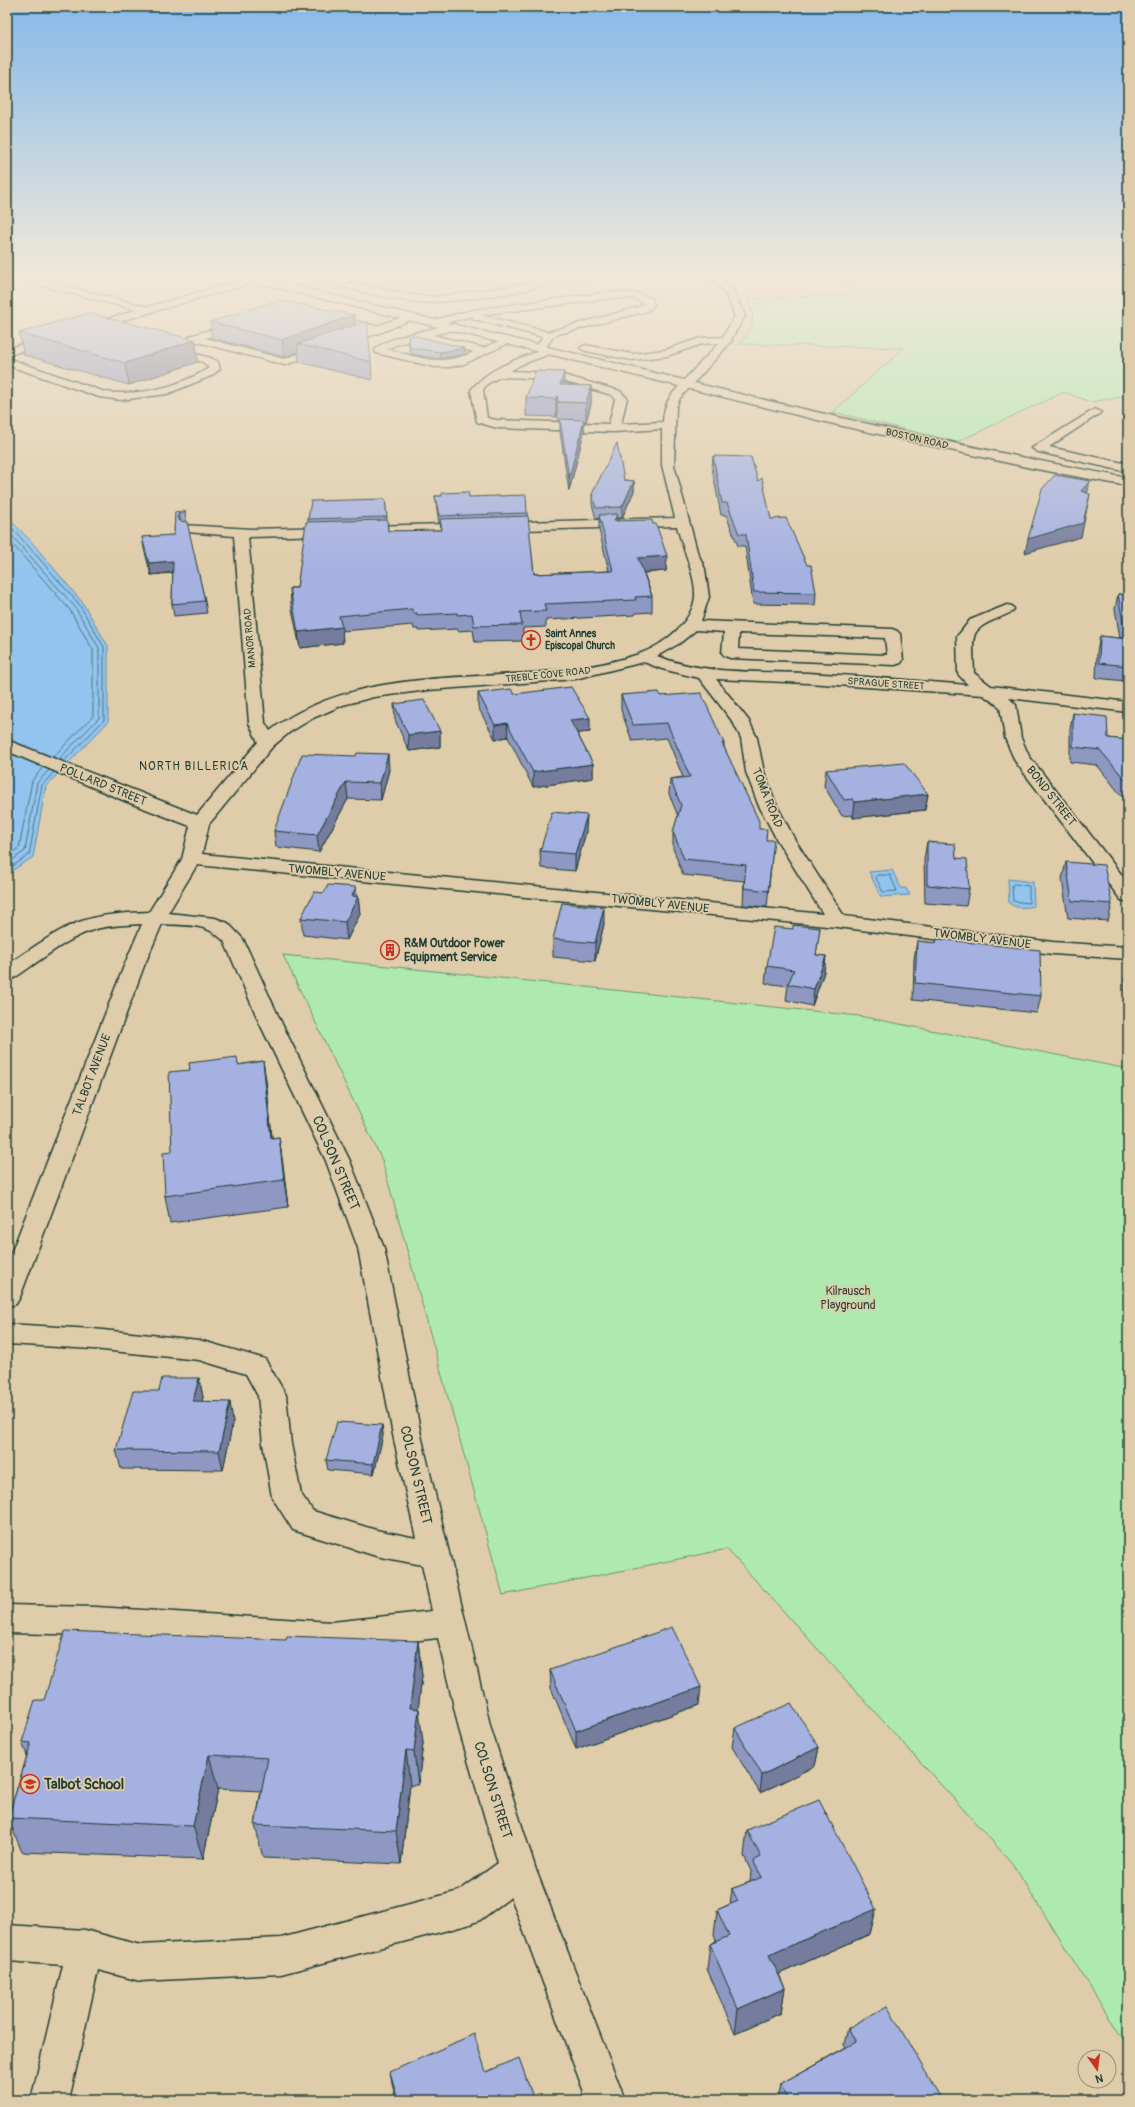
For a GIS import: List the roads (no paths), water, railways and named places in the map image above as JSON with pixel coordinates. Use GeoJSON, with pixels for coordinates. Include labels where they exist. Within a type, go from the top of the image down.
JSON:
{"type":"FeatureCollection","features":[{"type":"Feature","properties":{"kind":"street"},"geometry":{"type":"LineString","coordinates":[[43,374],[103,395],[121,397],[163,392],[206,374]]}},
{"type":"Feature","properties":{"kind":"street"},"geometry":{"type":"LineString","coordinates":[[499,374],[483,382],[477,390],[481,420],[489,423],[614,428],[669,425]]}},
{"type":"Feature","properties":{"kind":"street"},"geometry":{"type":"LineString","coordinates":[[509,374],[556,376],[616,393],[621,398],[614,428]]}},
{"type":"Feature","properties":{"kind":"street","name":"BOSTON ROAD"},"geometry":{"type":"LineString","coordinates":[[643,374],[1031,464],[1128,482]]}},
{"type":"Feature","properties":{"kind":"street","name":"TREBLE COVE ROAD"},"geometry":{"type":"LineString","coordinates":[[200,823],[267,742],[284,728],[307,714],[338,702],[374,692],[428,685],[575,674],[645,658],[675,640],[692,625],[702,597],[698,569],[690,551],[668,465],[670,407],[675,397],[696,374]]}},
{"type":"Feature","properties":{"kind":"street"},"geometry":{"type":"LineString","coordinates":[[1095,412],[1038,448],[1128,468]]}},
{"type":"Feature","properties":{"kind":"street"},"geometry":{"type":"LineString","coordinates":[[188,528],[240,532],[682,522]]}},
{"type":"Feature","properties":{"kind":"street","name":"MANOR ROAD"},"geometry":{"type":"LineString","coordinates":[[240,532],[257,723],[267,742]]}},
{"type":"Feature","properties":{"kind":"street"},"geometry":{"type":"LineString","coordinates":[[990,691],[974,683],[966,674],[965,636],[975,623],[1007,609]]}},
{"type":"Feature","properties":{"kind":"street"},"geometry":{"type":"LineString","coordinates":[[692,625],[892,634],[895,660],[730,653],[732,628]]}},
{"type":"Feature","properties":{"kind":"street","name":"SPRAGUE STREET"},"geometry":{"type":"LineString","coordinates":[[645,658],[668,666],[704,674],[808,678],[990,691],[1128,707]]}},
{"type":"Feature","properties":{"kind":"street","name":"TOMA ROAD"},"geometry":{"type":"LineString","coordinates":[[704,674],[741,721],[748,738],[754,772],[767,804],[786,840],[837,921]]}},
{"type":"Feature","properties":{"kind":"street","name":"BOND STREET"},"geometry":{"type":"LineString","coordinates":[[990,691],[1008,705],[1013,738],[1020,757],[1128,896]]}},
{"type":"Feature","properties":{"kind":"street","name":"POLLARD STREET"},"geometry":{"type":"LineString","coordinates":[[7,745],[131,797],[200,823]]}},
{"type":"Feature","properties":{"kind":"street"},"geometry":{"type":"LineString","coordinates":[[191,859],[200,823]]}},
{"type":"Feature","properties":{"kind":"street","name":"TWOMBLY AVENUE"},"geometry":{"type":"LineString","coordinates":[[191,859],[837,921],[1053,948],[1128,953]]}},
{"type":"Feature","properties":{"kind":"street","name":"TALBOT AVENUE"},"geometry":{"type":"LineString","coordinates":[[7,1297],[134,966],[155,918],[191,859]]}},
{"type":"Feature","properties":{"kind":"street","name":"COLSON STREET"},"geometry":{"type":"LineString","coordinates":[[7,974],[61,938],[86,926],[116,919],[155,918],[208,922],[222,927],[233,939],[270,1024],[304,1088],[338,1161],[371,1248],[407,1435],[475,1729],[518,1870],[606,2100]]}},
{"type":"Feature","properties":{"kind":"street"},"geometry":{"type":"LineString","coordinates":[[7,1334],[93,1339],[199,1350],[255,1366],[272,1395],[277,1444],[287,1497],[303,1521],[376,1543],[434,1554]]}},
{"type":"Feature","properties":{"kind":"street"},"geometry":{"type":"LineString","coordinates":[[7,1618],[96,1621],[332,1636],[450,1623]]}},
{"type":"Feature","properties":{"kind":"street"},"geometry":{"type":"LineString","coordinates":[[7,1943],[85,1948],[140,1963],[281,1956],[467,1907],[518,1870]]}},
{"type":"Feature","properties":{"kind":"street"},"geometry":{"type":"LineString","coordinates":[[50,2100],[85,1948]]}},
{"type":"Feature","properties":{"kind":"water"},"geometry":{"type":"Polygon","coordinates":[[[7,517],[30,540],[82,602],[108,646],[108,722],[46,786],[33,857],[7,874],[7,517]]]}},
{"type":"Feature","properties":{"kind":"water"},"geometry":{"type":"Polygon","coordinates":[[[892,870],[901,888],[906,888],[910,895],[881,897],[869,872],[892,870]]]}},
{"type":"Feature","properties":{"kind":"water"},"geometry":{"type":"Polygon","coordinates":[[[1008,879],[1033,882],[1034,906],[1025,908],[1009,903],[1008,879]]]}},
{"type":"Feature","properties":{"kind":"place","name":"Saint Annes Episcopal Church"},"geometry":{"type":"Point","coordinates":[531,640]}},
{"type":"Feature","properties":{"kind":"place","name":"R&M Outdoor Power Equipment Service"},"geometry":{"type":"Point","coordinates":[390,950]}},
{"type":"Feature","properties":{"kind":"place","name":"Talbot School"},"geometry":{"type":"Point","coordinates":[30,1784]}},
{"type":"Feature","properties":{"kind":"district","name":"NORTH BILLERICA"},"geometry":{"type":"Point","coordinates":[194,766]}},
{"type":"Feature","properties":{"kind":"park label","name":"Kilrausch Playground"},"geometry":{"type":"Point","coordinates":[848,1298]}}]}
